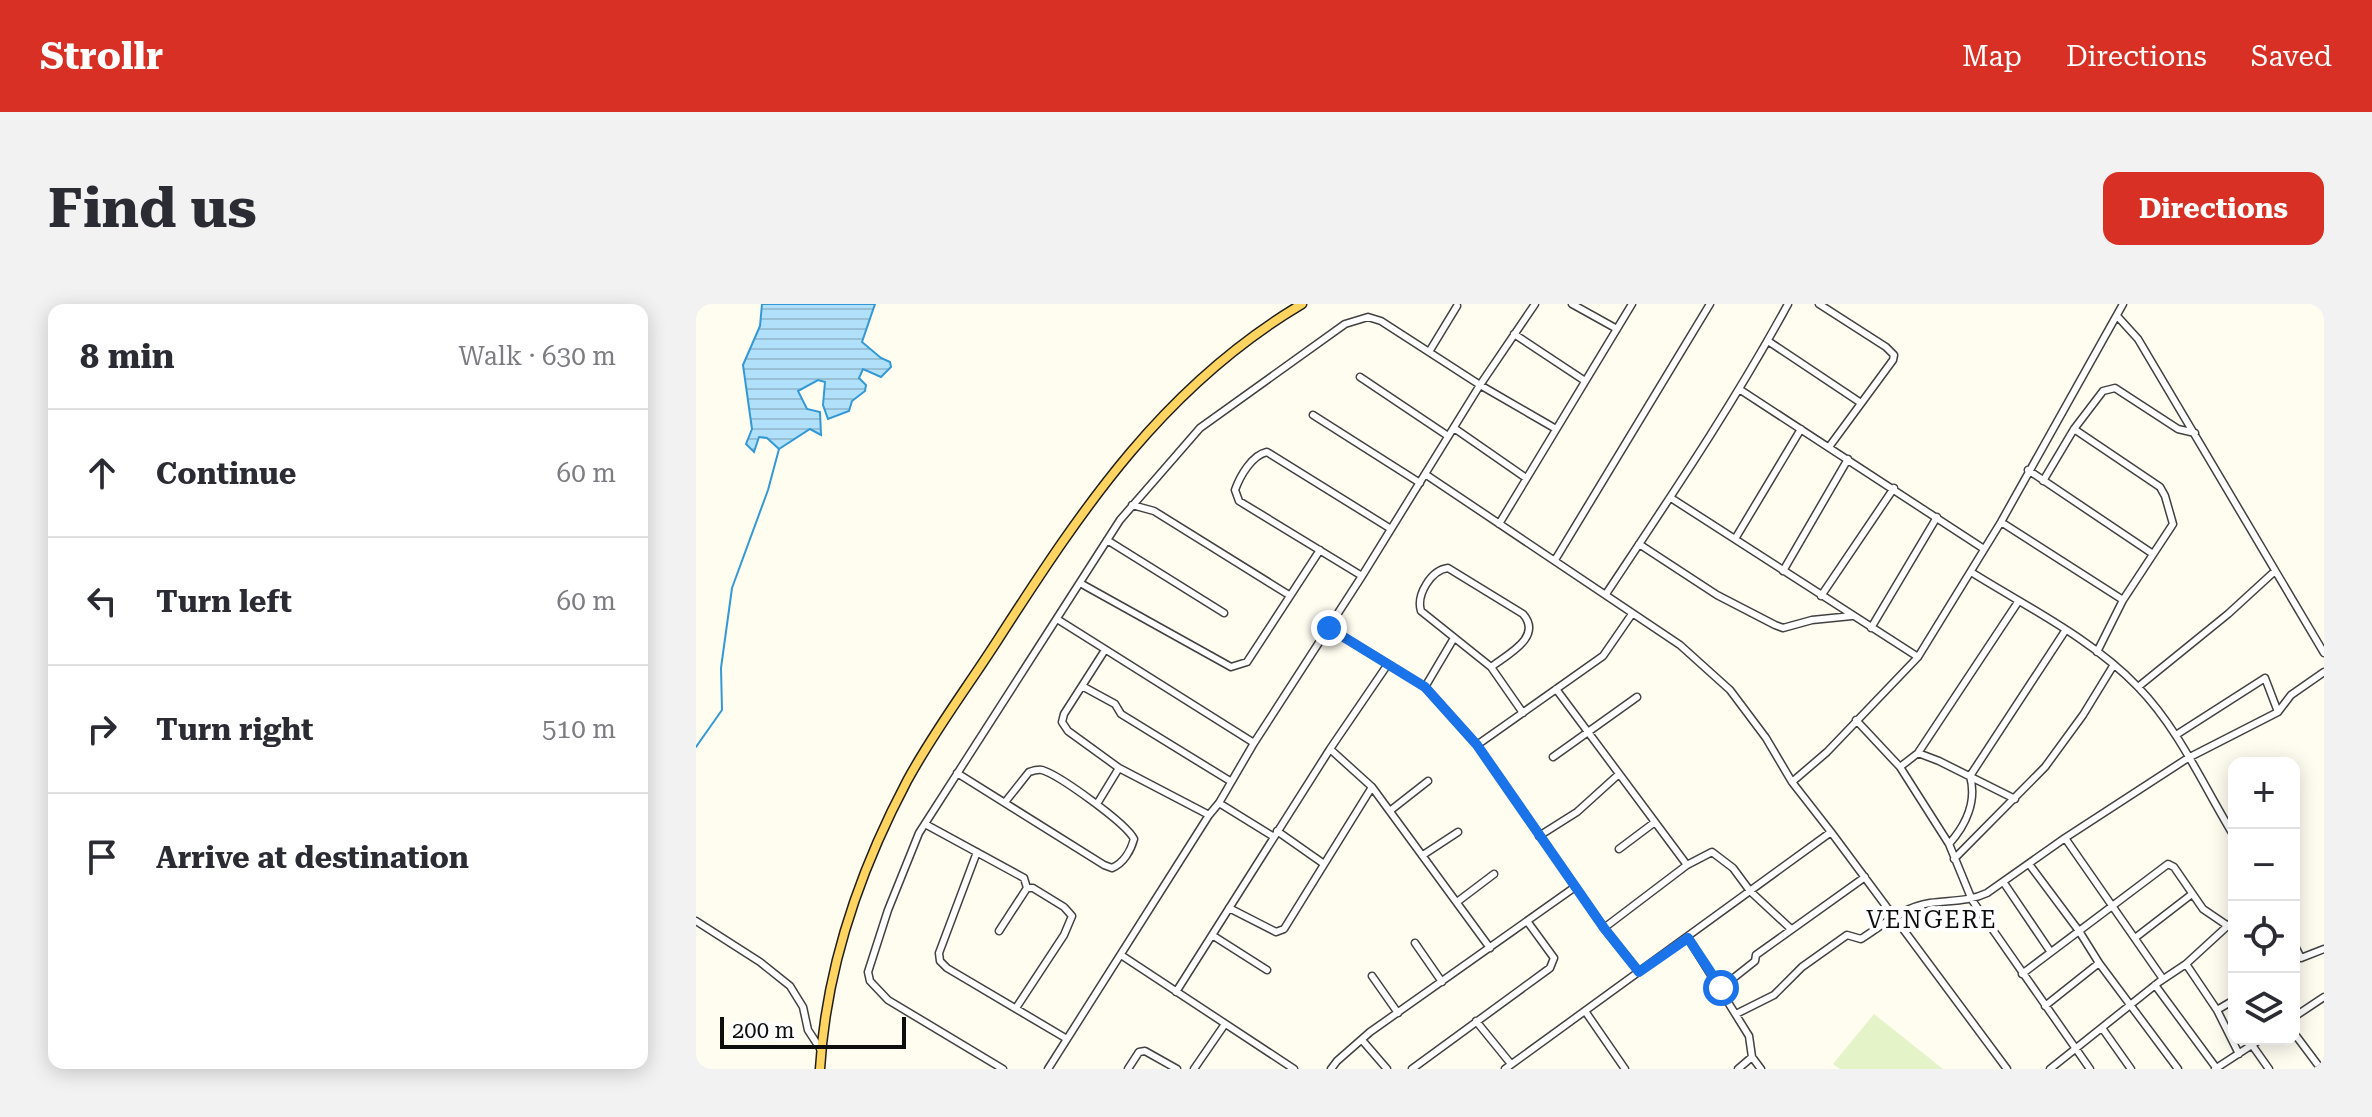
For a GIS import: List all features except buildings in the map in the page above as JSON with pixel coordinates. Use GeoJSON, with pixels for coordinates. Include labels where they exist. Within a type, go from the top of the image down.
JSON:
{"type":"FeatureCollection","features":[{"type":"Feature","properties":{"kind":"main road"},"geometry":{"type":"LineString","coordinates":[[820,1069],[829,996],[849,915],[869,860],[909,778],[1059,545],[1133,447],[1194,383],[1245,342],[1302,304]]}},
{"type":"Feature","properties":{"kind":"street"},"geometry":{"type":"LineString","coordinates":[[1048,1069],[1219,803],[1480,385],[1535,304]]}},
{"type":"Feature","properties":{"kind":"street"},"geometry":{"type":"LineString","coordinates":[[1572,304],[1617,329]]}},
{"type":"Feature","properties":{"kind":"street"},"geometry":{"type":"LineString","coordinates":[[1499,524],[1632,304]]}},
{"type":"Feature","properties":{"kind":"street"},"geometry":{"type":"LineString","coordinates":[[1555,560],[1710,304]]}},
{"type":"Feature","properties":{"kind":"street"},"geometry":{"type":"LineString","coordinates":[[1606,594],[1671,498],[1788,304]]}},
{"type":"Feature","properties":{"kind":"street"},"geometry":{"type":"LineString","coordinates":[[1819,304],[1892,352],[1893,360],[1829,447]]}},
{"type":"Feature","properties":{"kind":"street"},"geometry":{"type":"LineString","coordinates":[[1792,782],[1827,752],[1918,657],[2001,522],[2118,317],[2121,305]]}},
{"type":"Feature","properties":{"kind":"street"},"geometry":{"type":"LineString","coordinates":[[1429,352],[1457,306]]}},
{"type":"Feature","properties":{"kind":"street"},"geometry":{"type":"LineString","coordinates":[[1003,1069],[888,1000],[870,981],[868,972],[888,910],[925,824],[1132,505],[1200,428],[1345,324],[1368,317],[1381,321],[1480,385],[1556,429]]}},
{"type":"Feature","properties":{"kind":"street"},"geometry":{"type":"LineString","coordinates":[[2118,317],[2138,339],[2324,653]]}},
{"type":"Feature","properties":{"kind":"street"},"geometry":{"type":"LineString","coordinates":[[1514,334],[1585,381]]}},
{"type":"Feature","properties":{"kind":"street"},"geometry":{"type":"LineString","coordinates":[[1768,341],[1861,403]]}},
{"type":"Feature","properties":{"kind":"street"},"geometry":{"type":"LineString","coordinates":[[1360,377],[1448,436]]}},
{"type":"Feature","properties":{"kind":"street"},"geometry":{"type":"LineString","coordinates":[[2043,481],[2074,429],[2103,391],[2115,388],[2178,429],[2195,433]]}},
{"type":"Feature","properties":{"kind":"street"},"geometry":{"type":"LineString","coordinates":[[1739,389],[1984,549]]}},
{"type":"Feature","properties":{"kind":"street"},"geometry":{"type":"LineString","coordinates":[[1313,415],[1420,483]]}},
{"type":"Feature","properties":{"kind":"street"},"geometry":{"type":"LineString","coordinates":[[1454,428],[1526,478]]}},
{"type":"Feature","properties":{"kind":"street"},"geometry":{"type":"LineString","coordinates":[[1735,539],[1801,429]]}},
{"type":"Feature","properties":{"kind":"street"},"geometry":{"type":"LineString","coordinates":[[2074,429],[2160,487],[2173,524],[2123,600],[2097,652]]}},
{"type":"Feature","properties":{"kind":"street"},"geometry":{"type":"LineString","coordinates":[[1362,576],[1239,501],[1235,490],[1257,454],[1273,454],[1391,529]]}},
{"type":"Feature","properties":{"kind":"street"},"geometry":{"type":"LineString","coordinates":[[1783,571],[1848,459]]}},
{"type":"Feature","properties":{"kind":"street"},"geometry":{"type":"LineString","coordinates":[[2028,470],[2153,554]]}},
{"type":"Feature","properties":{"kind":"street"},"geometry":{"type":"LineString","coordinates":[[1425,474],[1680,645],[1730,690],[1766,738],[1792,782],[2007,1069]]}},
{"type":"Feature","properties":{"kind":"street"},"geometry":{"type":"LineString","coordinates":[[1821,596],[1894,488]]}},
{"type":"Feature","properties":{"kind":"street"},"geometry":{"type":"LineString","coordinates":[[1671,498],[1918,657]]}},
{"type":"Feature","properties":{"kind":"street"},"geometry":{"type":"LineString","coordinates":[[1132,505],[1154,511],[1289,595]]}},
{"type":"Feature","properties":{"kind":"street"},"geometry":{"type":"LineString","coordinates":[[1871,628],[1937,517]]}},
{"type":"Feature","properties":{"kind":"street"},"geometry":{"type":"LineString","coordinates":[[2001,522],[2123,600]]}},
{"type":"Feature","properties":{"kind":"street"},"geometry":{"type":"LineString","coordinates":[[1107,540],[1224,613]]}},
{"type":"Feature","properties":{"kind":"street"},"geometry":{"type":"LineString","coordinates":[[1639,544],[1717,595],[1783,628],[1812,620],[1852,616]]}},
{"type":"Feature","properties":{"kind":"street"},"geometry":{"type":"LineString","coordinates":[[1080,583],[1231,667],[1247,662],[1320,550]]}},
{"type":"Feature","properties":{"kind":"street"},"geometry":{"type":"LineString","coordinates":[[1491,667],[1527,639],[1531,630],[1530,621],[1448,568],[1442,568],[1424,588],[1419,605],[1421,611],[1491,667],[1523,713]]}},
{"type":"Feature","properties":{"kind":"street"},"geometry":{"type":"LineString","coordinates":[[2138,687],[2228,614],[2275,571]]}},
{"type":"Feature","properties":{"kind":"street"},"geometry":{"type":"LineString","coordinates":[[1971,572],[2097,652],[2138,687],[2176,735],[2230,829]]}},
{"type":"Feature","properties":{"kind":"street"},"geometry":{"type":"LineString","coordinates":[[1900,767],[1918,753],[2018,602]]}},
{"type":"Feature","properties":{"kind":"street"},"geometry":{"type":"LineString","coordinates":[[1477,745],[1603,656],[1632,614]]}},
{"type":"Feature","properties":{"kind":"street"},"geometry":{"type":"LineString","coordinates":[[1057,619],[1254,743]]}},
{"type":"Feature","properties":{"kind":"street"},"geometry":{"type":"LineString","coordinates":[[1329,628],[1425,687],[1477,745],[1604,928],[1639,972]]}},
{"type":"Feature","properties":{"kind":"street"},"geometry":{"type":"LineString","coordinates":[[1949,844],[1960,832],[1968,814],[1973,786],[1970,776],[2065,631]]}},
{"type":"Feature","properties":{"kind":"street"},"geometry":{"type":"LineString","coordinates":[[1425,687],[1454,638]]}},
{"type":"Feature","properties":{"kind":"street"},"geometry":{"type":"LineString","coordinates":[[1105,650],[1062,722],[1068,731],[1119,768],[1209,815]]}},
{"type":"Feature","properties":{"kind":"street"},"geometry":{"type":"LineString","coordinates":[[1176,992],[1275,834],[1388,664]]}},
{"type":"Feature","properties":{"kind":"street"},"geometry":{"type":"LineString","coordinates":[[1954,859],[2015,799],[2060,746],[2113,666]]}},
{"type":"Feature","properties":{"kind":"street"},"geometry":{"type":"LineString","coordinates":[[1736,1014],[1774,995],[1802,967],[1847,935],[1861,939],[1893,916],[1927,903],[1972,900],[2004,883],[2065,838],[2188,758],[2278,712],[2300,687],[2324,672]]}},
{"type":"Feature","properties":{"kind":"street"},"geometry":{"type":"LineString","coordinates":[[2176,735],[2265,678],[2278,712]]}},
{"type":"Feature","properties":{"kind":"street"},"geometry":{"type":"LineString","coordinates":[[1082,686],[1115,704],[1121,714],[1230,781]]}},
{"type":"Feature","properties":{"kind":"street"},"geometry":{"type":"LineString","coordinates":[[1556,689],[1687,865]]}},
{"type":"Feature","properties":{"kind":"street"},"geometry":{"type":"LineString","coordinates":[[1553,757],[1637,697]]}},
{"type":"Feature","properties":{"kind":"street"},"geometry":{"type":"LineString","coordinates":[[1856,720],[1900,767],[1949,844],[1972,900],[2090,1069]]}},
{"type":"Feature","properties":{"kind":"street"},"geometry":{"type":"LineString","coordinates":[[1330,749],[1372,787],[1391,810],[1490,948]]}},
{"type":"Feature","properties":{"kind":"street"},"geometry":{"type":"LineString","coordinates":[[1918,753],[2015,799]]}},
{"type":"Feature","properties":{"kind":"street"},"geometry":{"type":"LineString","coordinates":[[1097,804],[1119,768]]}},
{"type":"Feature","properties":{"kind":"street"},"geometry":{"type":"LineString","coordinates":[[957,773],[1112,868],[1119,865],[1132,847],[1134,839],[1126,827],[1097,804],[1042,770],[1029,772],[1006,801]]}},
{"type":"Feature","properties":{"kind":"street"},"geometry":{"type":"LineString","coordinates":[[1539,836],[1577,812],[1619,774]]}},
{"type":"Feature","properties":{"kind":"street"},"geometry":{"type":"LineString","coordinates":[[1391,810],[1428,781]]}},
{"type":"Feature","properties":{"kind":"street"},"geometry":{"type":"LineString","coordinates":[[1229,908],[1276,932],[1284,929],[1372,787]]}},
{"type":"Feature","properties":{"kind":"street"},"geometry":{"type":"LineString","coordinates":[[1219,803],[1324,864]]}},
{"type":"Feature","properties":{"kind":"street"},"geometry":{"type":"LineString","coordinates":[[1619,849],[1655,822]]}},
{"type":"Feature","properties":{"kind":"street"},"geometry":{"type":"LineString","coordinates":[[925,824],[1024,878],[1027,888],[999,931]]}},
{"type":"Feature","properties":{"kind":"street"},"geometry":{"type":"LineString","coordinates":[[1423,855],[1458,832]]}},
{"type":"Feature","properties":{"kind":"street"},"geometry":{"type":"LineString","coordinates":[[1476,1021],[1508,1067],[1831,832]]}},
{"type":"Feature","properties":{"kind":"street"},"geometry":{"type":"LineString","coordinates":[[2065,838],[2163,979]]}},
{"type":"Feature","properties":{"kind":"street"},"geometry":{"type":"LineString","coordinates":[[977,852],[939,953],[940,961],[1067,1039]]}},
{"type":"Feature","properties":{"kind":"street"},"geometry":{"type":"LineString","coordinates":[[1604,928],[1687,865],[1712,852],[1733,868],[1750,891],[1791,929]]}},
{"type":"Feature","properties":{"kind":"street"},"geometry":{"type":"LineString","coordinates":[[2029,864],[2178,1069]]}},
{"type":"Feature","properties":{"kind":"street"},"geometry":{"type":"LineString","coordinates":[[2022,974],[2168,864],[2174,867],[2210,916],[2228,926],[2186,964],[2075,1046],[2050,1069]]}},
{"type":"Feature","properties":{"kind":"street"},"geometry":{"type":"LineString","coordinates":[[1457,902],[1494,874]]}},
{"type":"Feature","properties":{"kind":"street"},"geometry":{"type":"LineString","coordinates":[[1721,988],[1791,929],[1865,877]]}},
{"type":"Feature","properties":{"kind":"street"},"geometry":{"type":"LineString","coordinates":[[2004,883],[2050,951]]}},
{"type":"Feature","properties":{"kind":"street"},"geometry":{"type":"LineString","coordinates":[[1331,1069],[1398,1013],[1575,887]]}},
{"type":"Feature","properties":{"kind":"street"},"geometry":{"type":"LineString","coordinates":[[1016,1008],[1064,935],[1072,916],[1064,907],[1033,888],[1027,888]]}},
{"type":"Feature","properties":{"kind":"street"},"geometry":{"type":"LineString","coordinates":[[2135,938],[2192,894]]}},
{"type":"Feature","properties":{"kind":"street"},"geometry":{"type":"LineString","coordinates":[[696,921],[760,962],[790,986],[803,1007],[808,1030],[821,1050]]}},
{"type":"Feature","properties":{"kind":"street"},"geometry":{"type":"LineString","coordinates":[[1412,1069],[1552,964],[1554,958],[1527,921]]}},
{"type":"Feature","properties":{"kind":"street"},"geometry":{"type":"LineString","coordinates":[[1212,935],[1267,970]]}},
{"type":"Feature","properties":{"kind":"street"},"geometry":{"type":"LineString","coordinates":[[1688,938],[1749,1036],[1752,1057],[1761,1069]]}},
{"type":"Feature","properties":{"kind":"street"},"geometry":{"type":"LineString","coordinates":[[1415,943],[1442,982]]}},
{"type":"Feature","properties":{"kind":"street"},"geometry":{"type":"LineString","coordinates":[[2301,958],[2324,949]]}},
{"type":"Feature","properties":{"kind":"street"},"geometry":{"type":"LineString","coordinates":[[1121,955],[1294,1069]]}},
{"type":"Feature","properties":{"kind":"street"},"geometry":{"type":"LineString","coordinates":[[2045,1006],[2099,963]]}},
{"type":"Feature","properties":{"kind":"street"},"geometry":{"type":"LineString","coordinates":[[2186,964],[2217,1010],[2239,1054]]}},
{"type":"Feature","properties":{"kind":"street"},"geometry":{"type":"LineString","coordinates":[[1372,976],[1398,1013]]}},
{"type":"Feature","properties":{"kind":"street"},"geometry":{"type":"LineString","coordinates":[[2155,985],[2216,1069],[2252,1045],[2269,1069]]}},
{"type":"Feature","properties":{"kind":"street"},"geometry":{"type":"LineString","coordinates":[[2300,1013],[2324,997]]}},
{"type":"Feature","properties":{"kind":"street"},"geometry":{"type":"LineString","coordinates":[[2217,1010],[2228,1004]]}},
{"type":"Feature","properties":{"kind":"street"},"geometry":{"type":"LineString","coordinates":[[1585,1011],[1625,1069]]}},
{"type":"Feature","properties":{"kind":"street"},"geometry":{"type":"LineString","coordinates":[[1194,1069],[1225,1024]]}},
{"type":"Feature","properties":{"kind":"street"},"geometry":{"type":"LineString","coordinates":[[2102,1028],[2131,1069]]}},
{"type":"Feature","properties":{"kind":"street"},"geometry":{"type":"LineString","coordinates":[[1362,1040],[1387,1069]]}},
{"type":"Feature","properties":{"kind":"street"},"geometry":{"type":"LineString","coordinates":[[2300,1041],[2321,1069]]}},
{"type":"Feature","properties":{"kind":"street"},"geometry":{"type":"LineString","coordinates":[[1128,1069],[1139,1052],[1145,1051],[1177,1069]]}},
{"type":"Feature","properties":{"kind":"street"},"geometry":{"type":"LineString","coordinates":[[1738,1069],[1752,1057]]}},
{"type":"Feature","properties":{"kind":"green space"},"geometry":{"type":"Polygon","coordinates":[[[1874,1014],[1943,1069],[1840,1069],[1833,1064],[1874,1014]]]}},
{"type":"Feature","properties":{"kind":"water"},"geometry":{"type":"Polygon","coordinates":[[[762,304],[875,304],[862,342],[890,362],[891,367],[881,377],[863,369],[859,378],[866,385],[865,391],[852,401],[849,411],[828,419],[823,405],[825,382],[818,380],[798,391],[807,409],[820,412],[821,435],[810,429],[779,449],[767,438],[759,437],[754,452],[746,444],[752,429],[743,365],[760,326],[762,304]]]}},
{"type":"Feature","properties":{"kind":"waterway"},"geometry":{"type":"LineString","coordinates":[[696,747],[722,710],[721,668],[732,588],[768,490],[779,449]]}},
{"type":"Feature","properties":{"kind":"district","name":"VENGERE"},"geometry":{"type":"Point","coordinates":[1932,920]}},
{"type":"Feature","properties":{"kind":"route"},"geometry":{"type":"LineString","coordinates":[[1329,628],[1425,687],[1477,745],[1604,928],[1639,972],[1688,938],[1721,988]]}}]}
